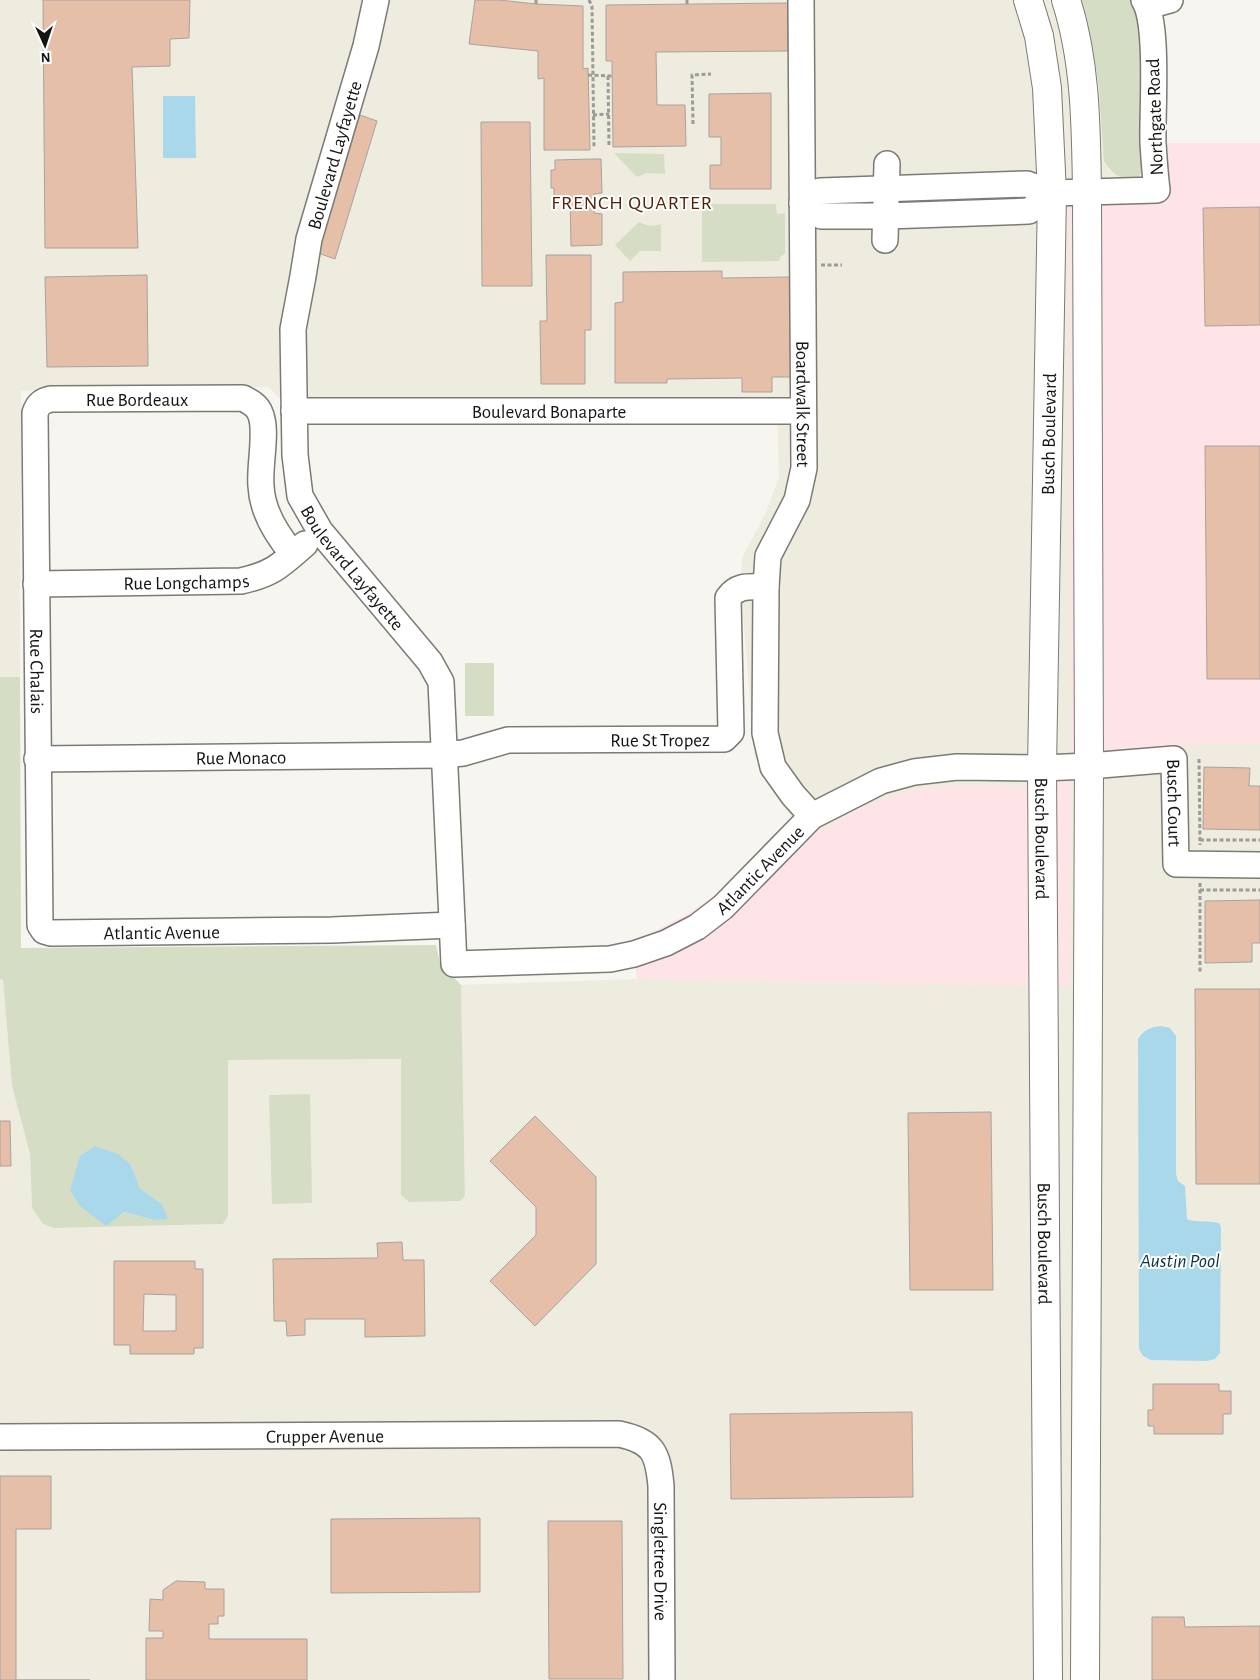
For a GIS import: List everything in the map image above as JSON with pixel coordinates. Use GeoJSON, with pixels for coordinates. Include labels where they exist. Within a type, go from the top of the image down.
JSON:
{"type":"FeatureCollection","features":[{"type":"Feature","properties":{"kind":"main road","name":"Busch Boulevard"},"geometry":{"type":"LineString","coordinates":[[1028,0],[1039,36],[1047,88],[1052,193],[1042,768],[1048,1680]]}},
{"type":"Feature","properties":{"kind":"main road","name":"Busch Boulevard"},"geometry":{"type":"LineString","coordinates":[[1066,0],[1079,56],[1086,116],[1089,766],[1085,1680]]}},
{"type":"Feature","properties":{"kind":"street","name":"Boulevard Layfayette"},"geometry":{"type":"LineString","coordinates":[[376,0],[366,46],[309,240],[293,329],[295,455],[300,496],[320,531],[430,662],[441,682],[454,964],[472,963]]}},
{"type":"Feature","properties":{"kind":"street","name":"Boardwalk Street"},"geometry":{"type":"LineString","coordinates":[[801,0],[804,468],[797,500],[768,556],[765,733],[773,767],[793,795],[812,816]]}},
{"type":"Feature","properties":{"kind":"street","name":"Northgate Road"},"geometry":{"type":"LineString","coordinates":[[1052,193],[1157,190],[1153,144],[1152,33],[1154,2]]}},
{"type":"Feature","properties":{"kind":"street"},"geometry":{"type":"LineString","coordinates":[[885,240],[886,164]]}},
{"type":"Feature","properties":{"kind":"street"},"geometry":{"type":"LineString","coordinates":[[1026,184],[1052,193],[1030,211],[886,216],[821,216],[802,203],[820,191],[1026,184]]}},
{"type":"Feature","properties":{"kind":"street","name":"Rue Bordeaux"},"geometry":{"type":"LineString","coordinates":[[36,584],[35,412],[43,401],[51,400],[243,398],[253,403],[260,412],[263,423],[260,487],[268,516],[280,539],[293,554]]}},
{"type":"Feature","properties":{"kind":"street","name":"Boulevard Bonaparte"},"geometry":{"type":"LineString","coordinates":[[294,412],[803,411]]}},
{"type":"Feature","properties":{"kind":"street","name":"Rue Longchamps"},"geometry":{"type":"LineString","coordinates":[[36,584],[241,581],[276,569],[320,531]]}},
{"type":"Feature","properties":{"kind":"street","name":"Rue Chalais"},"geometry":{"type":"LineString","coordinates":[[36,584],[38,759]]}},
{"type":"Feature","properties":{"kind":"street","name":"Rue St Tropez"},"geometry":{"type":"LineString","coordinates":[[443,755],[463,754],[508,740],[724,739],[731,732],[728,598],[733,591],[741,587],[766,586]]}},
{"type":"Feature","properties":{"kind":"street","name":"Rue Monaco"},"geometry":{"type":"LineString","coordinates":[[38,759],[443,755]]}},
{"type":"Feature","properties":{"kind":"street","name":"Atlantic Avenue"},"geometry":{"type":"LineString","coordinates":[[38,759],[38,917],[40,925],[44,930],[51,933],[332,930],[452,925]]}},
{"type":"Feature","properties":{"kind":"street","name":"Busch Court"},"geometry":{"type":"LineString","coordinates":[[1042,768],[1174,760],[1176,864],[1260,865]]}},
{"type":"Feature","properties":{"kind":"street","name":"Atlantic Avenue"},"geometry":{"type":"LineString","coordinates":[[472,963],[610,959],[634,954],[666,943],[697,927],[723,907],[812,816],[844,798],[881,781],[914,772],[957,767],[1042,768]]}},
{"type":"Feature","properties":{"kind":"street","name":"Crupper Avenue"},"geometry":{"type":"LineString","coordinates":[[0,1436],[620,1434],[635,1437],[648,1445]]}},
{"type":"Feature","properties":{"kind":"street","name":"Singletree Drive"},"geometry":{"type":"LineString","coordinates":[[648,1445],[659,1464],[661,1486],[662,1680]]}},
{"type":"Feature","properties":{"kind":"path"},"geometry":{"type":"LineString","coordinates":[[589,0],[592,6],[590,76],[594,148]]}},
{"type":"Feature","properties":{"kind":"path"},"geometry":{"type":"LineString","coordinates":[[693,124],[692,75],[711,74]]}},
{"type":"Feature","properties":{"kind":"path"},"geometry":{"type":"LineString","coordinates":[[590,76],[610,76],[609,147]]}},
{"type":"Feature","properties":{"kind":"path"},"geometry":{"type":"LineString","coordinates":[[593,115],[609,114]]}},
{"type":"Feature","properties":{"kind":"path"},"geometry":{"type":"LineString","coordinates":[[1200,760],[1200,848]]}},
{"type":"Feature","properties":{"kind":"path"},"geometry":{"type":"LineString","coordinates":[[1200,840],[1260,840]]}},
{"type":"Feature","properties":{"kind":"path"},"geometry":{"type":"LineString","coordinates":[[1200,875],[1200,973]]}},
{"type":"Feature","properties":{"kind":"path"},"geometry":{"type":"LineString","coordinates":[[1200,890],[1260,890]]}},
{"type":"Feature","properties":{"kind":"shaded area"},"geometry":{"type":"Polygon","coordinates":[[[0,0],[1079,0],[1095,62],[1109,170],[1122,178],[1069,182],[1152,760],[1191,744],[1260,744],[1260,1680],[0,1680],[0,979],[3,980],[12,1086],[30,1154],[32,1208],[43,1224],[54,1228],[223,1224],[228,1216],[227,1060],[401,1059],[401,1195],[460,1201],[465,1196],[461,985],[637,979],[1069,986],[1070,761],[1026,787],[1007,785],[934,786],[902,793],[862,807],[822,830],[794,821],[770,787],[754,754],[741,587],[742,558],[765,514],[779,478],[777,411],[294,411],[268,387],[21,391],[20,677],[0,677],[0,0]]]}},
{"type":"Feature","properties":{"kind":"shaded area"},"geometry":{"type":"Polygon","coordinates":[[[1142,143],[1260,143],[1260,744],[1191,744],[1152,760],[1071,761],[1069,182],[1122,178],[1131,180],[1142,143]]]}},
{"type":"Feature","properties":{"kind":"shaded area"},"geometry":{"type":"Polygon","coordinates":[[[1071,761],[1070,986],[637,979],[632,943],[688,914],[722,890],[794,821],[822,830],[861,807],[902,793],[934,786],[1007,785],[1026,787],[1071,761]]]}},
{"type":"Feature","properties":{"kind":"green space"},"geometry":{"type":"Polygon","coordinates":[[[1079,0],[1131,0],[1140,16],[1142,170],[1136,179],[1126,179],[1117,175],[1104,161],[1095,62],[1079,0]]]}},
{"type":"Feature","properties":{"kind":"green space"},"geometry":{"type":"Polygon","coordinates":[[[614,153],[664,154],[665,174],[646,173],[637,177],[614,153]]]}},
{"type":"Feature","properties":{"kind":"green space"},"geometry":{"type":"Polygon","coordinates":[[[702,204],[776,204],[777,214],[785,213],[785,254],[781,256],[779,261],[702,262],[702,204]]]}},
{"type":"Feature","properties":{"kind":"green space"},"geometry":{"type":"Polygon","coordinates":[[[639,222],[650,226],[661,224],[661,251],[640,251],[630,261],[615,245],[639,222]]]}},
{"type":"Feature","properties":{"kind":"green space"},"geometry":{"type":"Polygon","coordinates":[[[465,663],[494,663],[494,716],[465,716],[465,663]]]}},
{"type":"Feature","properties":{"kind":"green space"},"geometry":{"type":"Polygon","coordinates":[[[0,677],[20,677],[21,948],[436,945],[440,963],[461,985],[465,1196],[460,1201],[409,1202],[401,1195],[401,1059],[228,1060],[228,1216],[223,1224],[54,1228],[43,1224],[32,1208],[30,1154],[12,1086],[3,980],[0,979],[0,677]],[[131,1165],[75,1175],[70,1190],[95,1217],[106,1225],[124,1212],[154,1220],[162,1204],[140,1188],[131,1165]]]}},
{"type":"Feature","properties":{"kind":"green space"},"geometry":{"type":"Polygon","coordinates":[[[310,1094],[312,1203],[272,1204],[269,1095],[310,1094]]]}},
{"type":"Feature","properties":{"kind":"water"},"geometry":{"type":"Polygon","coordinates":[[[163,96],[195,96],[196,158],[163,158],[163,96]]]}},
{"type":"Feature","properties":{"kind":"water","name":"Austin Pool"},"geometry":{"type":"Polygon","coordinates":[[[1161,1026],[1170,1028],[1176,1036],[1176,1174],[1178,1181],[1185,1186],[1187,1219],[1219,1223],[1221,1227],[1220,1353],[1215,1359],[1207,1361],[1151,1360],[1143,1356],[1139,1349],[1138,1039],[1148,1030],[1161,1026]]]}},
{"type":"Feature","properties":{"kind":"water"},"geometry":{"type":"Polygon","coordinates":[[[95,1146],[118,1154],[131,1165],[140,1188],[162,1204],[168,1219],[154,1220],[124,1212],[106,1226],[80,1206],[70,1190],[80,1156],[95,1146]]]}},
{"type":"Feature","properties":{"kind":"building"},"geometry":{"type":"Polygon","coordinates":[[[43,0],[190,0],[189,38],[170,39],[170,66],[132,67],[138,248],[45,248],[43,0]]]}},
{"type":"Feature","properties":{"kind":"building"},"geometry":{"type":"Polygon","coordinates":[[[475,0],[583,6],[583,69],[588,68],[590,150],[544,150],[544,78],[538,79],[538,51],[469,44],[475,0]]]}},
{"type":"Feature","properties":{"kind":"building"},"geometry":{"type":"Polygon","coordinates":[[[788,3],[788,51],[656,52],[657,105],[685,105],[686,146],[613,147],[612,61],[606,61],[606,5],[788,3]]]}},
{"type":"Feature","properties":{"kind":"building"},"geometry":{"type":"Polygon","coordinates":[[[771,93],[771,189],[710,189],[710,165],[721,165],[721,137],[709,137],[709,94],[771,93]]]}},
{"type":"Feature","properties":{"kind":"building"},"geometry":{"type":"Polygon","coordinates":[[[360,115],[377,121],[335,259],[318,253],[360,115]]]}},
{"type":"Feature","properties":{"kind":"building"},"geometry":{"type":"Polygon","coordinates":[[[481,122],[530,122],[532,286],[482,286],[481,122]]]}},
{"type":"Feature","properties":{"kind":"building"},"geometry":{"type":"Polygon","coordinates":[[[601,159],[602,193],[594,194],[594,213],[602,214],[602,245],[571,246],[570,198],[554,198],[554,188],[551,188],[551,170],[555,170],[555,160],[601,159]]]}},
{"type":"Feature","properties":{"kind":"building"},"geometry":{"type":"Polygon","coordinates":[[[1260,207],[1260,325],[1205,326],[1203,208],[1260,207]]]}},
{"type":"Feature","properties":{"kind":"building"},"geometry":{"type":"Polygon","coordinates":[[[546,255],[591,255],[591,330],[585,330],[585,384],[541,384],[540,321],[547,321],[546,255]]]}},
{"type":"Feature","properties":{"kind":"building"},"geometry":{"type":"Polygon","coordinates":[[[722,271],[722,278],[790,277],[791,377],[772,377],[772,392],[742,392],[742,378],[667,379],[667,383],[615,383],[615,303],[623,302],[623,272],[722,271]]]}},
{"type":"Feature","properties":{"kind":"building"},"geometry":{"type":"Polygon","coordinates":[[[147,275],[148,366],[47,367],[45,277],[147,275]]]}},
{"type":"Feature","properties":{"kind":"building"},"geometry":{"type":"Polygon","coordinates":[[[1205,446],[1260,446],[1260,679],[1207,679],[1205,446]]]}},
{"type":"Feature","properties":{"kind":"building"},"geometry":{"type":"Polygon","coordinates":[[[1204,767],[1250,768],[1249,786],[1260,786],[1260,830],[1203,829],[1204,767]]]}},
{"type":"Feature","properties":{"kind":"building"},"geometry":{"type":"Polygon","coordinates":[[[1260,900],[1260,943],[1252,943],[1252,962],[1205,963],[1205,901],[1260,900]]]}},
{"type":"Feature","properties":{"kind":"building"},"geometry":{"type":"Polygon","coordinates":[[[1195,989],[1260,989],[1260,1184],[1196,1184],[1195,989]]]}},
{"type":"Feature","properties":{"kind":"building"},"geometry":{"type":"Polygon","coordinates":[[[991,1112],[993,1290],[910,1290],[908,1113],[991,1112]]]}},
{"type":"Feature","properties":{"kind":"building"},"geometry":{"type":"Polygon","coordinates":[[[535,1116],[596,1177],[596,1264],[535,1326],[490,1281],[536,1235],[536,1207],[490,1161],[535,1116]]]}},
{"type":"Feature","properties":{"kind":"building"},"geometry":{"type":"Polygon","coordinates":[[[0,1121],[10,1121],[11,1166],[0,1166],[0,1121]]]}},
{"type":"Feature","properties":{"kind":"building"},"geometry":{"type":"Polygon","coordinates":[[[402,1242],[403,1260],[424,1260],[425,1336],[365,1337],[365,1319],[305,1319],[305,1335],[287,1336],[286,1321],[274,1321],[273,1259],[378,1258],[377,1243],[402,1242]]]}},
{"type":"Feature","properties":{"kind":"building"},"geometry":{"type":"Polygon","coordinates":[[[114,1261],[195,1261],[195,1269],[203,1269],[203,1348],[194,1348],[194,1354],[130,1354],[130,1345],[114,1345],[114,1261]],[[144,1294],[143,1331],[176,1331],[176,1295],[144,1294]]]}},
{"type":"Feature","properties":{"kind":"building"},"geometry":{"type":"Polygon","coordinates":[[[1153,1384],[1219,1384],[1219,1391],[1231,1391],[1231,1414],[1223,1414],[1223,1434],[1154,1434],[1154,1426],[1148,1426],[1148,1410],[1153,1410],[1153,1384]]]}},
{"type":"Feature","properties":{"kind":"building"},"geometry":{"type":"Polygon","coordinates":[[[912,1412],[913,1497],[731,1499],[730,1414],[912,1412]]]}},
{"type":"Feature","properties":{"kind":"building"},"geometry":{"type":"Polygon","coordinates":[[[0,1476],[51,1476],[51,1529],[16,1529],[16,1680],[0,1680],[0,1476]]]}},
{"type":"Feature","properties":{"kind":"building"},"geometry":{"type":"Polygon","coordinates":[[[480,1518],[480,1592],[331,1593],[331,1519],[480,1518]]]}},
{"type":"Feature","properties":{"kind":"building"},"geometry":{"type":"Polygon","coordinates":[[[548,1521],[622,1521],[623,1679],[549,1679],[548,1521]]]}},
{"type":"Feature","properties":{"kind":"building"},"geometry":{"type":"Polygon","coordinates":[[[176,1581],[205,1582],[205,1589],[224,1589],[224,1616],[218,1616],[218,1624],[209,1624],[209,1639],[307,1639],[307,1680],[146,1680],[146,1638],[163,1638],[163,1631],[149,1631],[150,1599],[163,1600],[163,1590],[176,1581]]]}},
{"type":"Feature","properties":{"kind":"building"},"geometry":{"type":"Polygon","coordinates":[[[1152,1617],[1184,1617],[1185,1627],[1260,1626],[1260,1680],[1152,1680],[1152,1617]]]}},
{"type":"Feature","properties":{"kind":"district","name":"FRENCH QUARTER"},"geometry":{"type":"Point","coordinates":[632,202]}}]}
